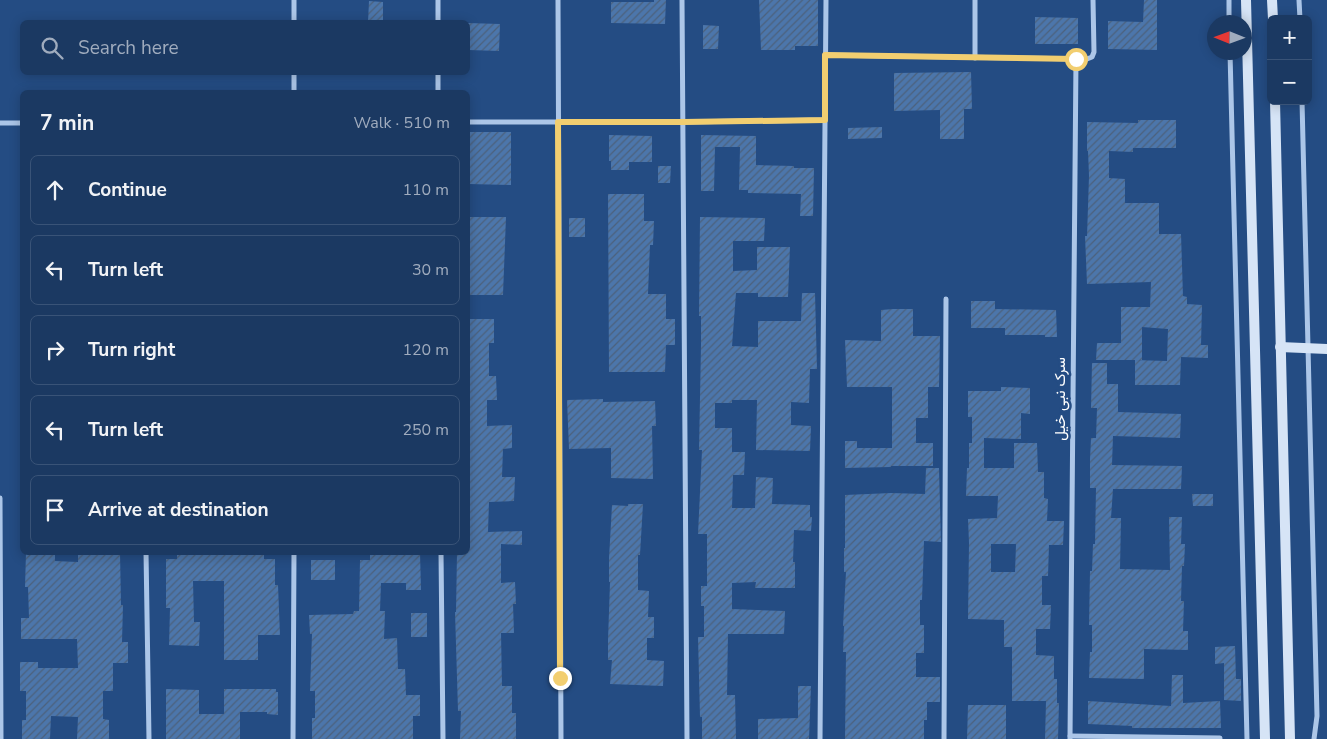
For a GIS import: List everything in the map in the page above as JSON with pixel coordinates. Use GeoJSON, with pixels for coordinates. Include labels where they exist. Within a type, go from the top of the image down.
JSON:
{"type":"FeatureCollection","features":[{"type":"Feature","properties":{"kind":"main road"},"geometry":{"type":"LineString","coordinates":[[1246,0],[1265,739]]}},
{"type":"Feature","properties":{"kind":"main road"},"geometry":{"type":"LineString","coordinates":[[1272,0],[1273,15]]}},
{"type":"Feature","properties":{"kind":"main road"},"geometry":{"type":"LineString","coordinates":[[1274,105],[1290,739]]}},
{"type":"Feature","properties":{"kind":"main road"},"geometry":{"type":"LineString","coordinates":[[1280,348],[1327,350]]}},
{"type":"Feature","properties":{"kind":"street"},"geometry":{"type":"LineString","coordinates":[[294,0],[294,20]]}},
{"type":"Feature","properties":{"kind":"street"},"geometry":{"type":"LineString","coordinates":[[438,0],[438,20]]}},
{"type":"Feature","properties":{"kind":"street"},"geometry":{"type":"LineString","coordinates":[[558,0],[561,739]]}},
{"type":"Feature","properties":{"kind":"street"},"geometry":{"type":"LineString","coordinates":[[682,0],[687,739]]}},
{"type":"Feature","properties":{"kind":"street"},"geometry":{"type":"LineString","coordinates":[[820,739],[826,0]]}},
{"type":"Feature","properties":{"kind":"street"},"geometry":{"type":"LineString","coordinates":[[975,0],[975,58]]}},
{"type":"Feature","properties":{"kind":"street"},"geometry":{"type":"LineString","coordinates":[[825,55],[1076,59],[1092,57],[1094,52],[1093,0]]}},
{"type":"Feature","properties":{"kind":"street"},"geometry":{"type":"LineString","coordinates":[[1229,0],[1230,15]]}},
{"type":"Feature","properties":{"kind":"street"},"geometry":{"type":"LineString","coordinates":[[1300,0],[1300,15]]}},
{"type":"Feature","properties":{"kind":"street","name":"سرک نبی خیل"},"geometry":{"type":"LineString","coordinates":[[1070,738],[1076,59]]}},
{"type":"Feature","properties":{"kind":"street"},"geometry":{"type":"LineString","coordinates":[[1230,60],[1247,739]]}},
{"type":"Feature","properties":{"kind":"street"},"geometry":{"type":"LineString","coordinates":[[294,75],[294,90]]}},
{"type":"Feature","properties":{"kind":"street"},"geometry":{"type":"LineString","coordinates":[[438,75],[438,90]]}},
{"type":"Feature","properties":{"kind":"street"},"geometry":{"type":"LineString","coordinates":[[1302,105],[1317,716],[1314,739]]}},
{"type":"Feature","properties":{"kind":"street"},"geometry":{"type":"LineString","coordinates":[[470,122],[825,120]]}},
{"type":"Feature","properties":{"kind":"street"},"geometry":{"type":"LineString","coordinates":[[0,123],[20,123]]}},
{"type":"Feature","properties":{"kind":"street"},"geometry":{"type":"LineString","coordinates":[[944,739],[946,299]]}},
{"type":"Feature","properties":{"kind":"street"},"geometry":{"type":"LineString","coordinates":[[0,498],[1,739]]}},
{"type":"Feature","properties":{"kind":"street"},"geometry":{"type":"LineString","coordinates":[[146,555],[149,739]]}},
{"type":"Feature","properties":{"kind":"street"},"geometry":{"type":"LineString","coordinates":[[293,739],[294,555]]}},
{"type":"Feature","properties":{"kind":"street"},"geometry":{"type":"LineString","coordinates":[[441,555],[442,739]]}},
{"type":"Feature","properties":{"kind":"street"},"geometry":{"type":"LineString","coordinates":[[1070,738],[1220,738]]}},
{"type":"Feature","properties":{"kind":"building"},"geometry":{"type":"Polygon","coordinates":[[[654,0],[666,0],[665,24],[611,23],[611,2],[654,2],[654,0]]]}},
{"type":"Feature","properties":{"kind":"building"},"geometry":{"type":"Polygon","coordinates":[[[759,0],[818,0],[818,46],[795,46],[795,50],[761,50],[759,0]]]}},
{"type":"Feature","properties":{"kind":"building"},"geometry":{"type":"Polygon","coordinates":[[[1144,0],[1157,0],[1157,50],[1108,49],[1108,21],[1143,22],[1144,0]]]}},
{"type":"Feature","properties":{"kind":"building"},"geometry":{"type":"Polygon","coordinates":[[[369,1],[383,2],[383,20],[368,20],[369,1]]]}},
{"type":"Feature","properties":{"kind":"building"},"geometry":{"type":"Polygon","coordinates":[[[1035,17],[1078,18],[1078,44],[1035,44],[1035,17]]]}},
{"type":"Feature","properties":{"kind":"building"},"geometry":{"type":"Polygon","coordinates":[[[470,23],[500,24],[499,51],[470,50],[470,23]]]}},
{"type":"Feature","properties":{"kind":"building"},"geometry":{"type":"Polygon","coordinates":[[[703,25],[719,26],[718,49],[703,49],[703,25]]]}},
{"type":"Feature","properties":{"kind":"building"},"geometry":{"type":"Polygon","coordinates":[[[971,72],[972,109],[964,109],[964,139],[940,139],[940,110],[894,111],[894,73],[971,72]]]}},
{"type":"Feature","properties":{"kind":"building"},"geometry":{"type":"Polygon","coordinates":[[[1138,120],[1176,120],[1176,148],[1133,148],[1133,152],[1109,151],[1109,178],[1125,179],[1125,203],[1159,203],[1159,234],[1181,234],[1183,296],[1187,297],[1187,304],[1202,305],[1201,345],[1208,345],[1208,358],[1181,357],[1180,385],[1135,385],[1135,360],[1096,360],[1097,343],[1121,343],[1121,307],[1150,307],[1151,282],[1087,284],[1085,236],[1087,236],[1089,176],[1087,122],[1138,123],[1138,120]],[[1142,327],[1142,360],[1135,360],[1167,361],[1168,329],[1142,327]]]}},
{"type":"Feature","properties":{"kind":"building"},"geometry":{"type":"Polygon","coordinates":[[[882,127],[882,138],[848,139],[848,128],[882,127]]]}},
{"type":"Feature","properties":{"kind":"building"},"geometry":{"type":"Polygon","coordinates":[[[470,132],[511,132],[511,185],[470,184],[470,132]]]}},
{"type":"Feature","properties":{"kind":"building"},"geometry":{"type":"Polygon","coordinates":[[[609,135],[652,136],[652,162],[629,162],[629,170],[611,170],[609,135]]]}},
{"type":"Feature","properties":{"kind":"building"},"geometry":{"type":"Polygon","coordinates":[[[701,135],[756,136],[756,165],[814,168],[813,216],[800,216],[801,194],[748,193],[748,190],[739,190],[740,147],[715,147],[714,191],[701,191],[701,135]]]}},
{"type":"Feature","properties":{"kind":"building"},"geometry":{"type":"Polygon","coordinates":[[[658,166],[671,166],[670,183],[658,183],[658,166]]]}},
{"type":"Feature","properties":{"kind":"building"},"geometry":{"type":"Polygon","coordinates":[[[608,194],[644,194],[644,221],[654,221],[653,245],[650,245],[648,294],[666,294],[666,319],[675,319],[675,345],[666,345],[665,372],[609,372],[608,194]]]}},
{"type":"Feature","properties":{"kind":"building"},"geometry":{"type":"Polygon","coordinates":[[[470,217],[506,217],[503,295],[470,295],[470,217]]]}},
{"type":"Feature","properties":{"kind":"building"},"geometry":{"type":"Polygon","coordinates":[[[700,217],[765,218],[764,241],[733,241],[733,271],[757,270],[757,247],[790,247],[788,297],[758,297],[758,293],[736,293],[732,346],[758,347],[758,321],[801,321],[802,293],[815,293],[817,369],[810,369],[809,403],[791,402],[791,425],[811,426],[810,451],[756,450],[757,400],[732,400],[732,403],[715,403],[715,428],[732,428],[732,452],[745,452],[744,475],[733,475],[732,508],[755,508],[756,477],[773,478],[772,504],[810,505],[810,517],[812,517],[811,531],[794,530],[793,562],[795,562],[795,588],[755,588],[756,582],[732,583],[732,609],[785,611],[784,634],[728,634],[727,695],[735,695],[736,739],[702,739],[702,717],[700,717],[698,637],[704,637],[704,606],[701,606],[701,586],[707,586],[707,534],[698,534],[702,450],[699,450],[701,344],[701,316],[699,316],[700,217]]]}},
{"type":"Feature","properties":{"kind":"building"},"geometry":{"type":"Polygon","coordinates":[[[569,218],[585,218],[585,237],[569,237],[569,218]]]}},
{"type":"Feature","properties":{"kind":"building"},"geometry":{"type":"Polygon","coordinates":[[[971,301],[995,301],[995,309],[1056,310],[1057,337],[1045,337],[1045,335],[1005,335],[1005,328],[971,328],[971,301]]]}},
{"type":"Feature","properties":{"kind":"building"},"geometry":{"type":"Polygon","coordinates":[[[913,309],[913,336],[940,336],[939,387],[928,387],[928,418],[916,418],[916,443],[933,443],[933,466],[845,468],[845,441],[857,441],[857,448],[892,448],[892,387],[847,387],[845,340],[881,341],[881,310],[913,309]]]}},
{"type":"Feature","properties":{"kind":"building"},"geometry":{"type":"Polygon","coordinates":[[[470,319],[494,319],[494,343],[489,343],[489,376],[496,376],[497,400],[487,400],[487,426],[512,425],[512,448],[503,449],[502,477],[515,477],[514,501],[489,502],[488,532],[522,531],[522,545],[501,544],[501,583],[515,582],[516,604],[513,604],[514,633],[501,633],[502,686],[512,686],[512,713],[516,713],[516,739],[460,739],[461,711],[458,711],[457,555],[470,555],[470,319]]]}},
{"type":"Feature","properties":{"kind":"building"},"geometry":{"type":"Polygon","coordinates":[[[1092,363],[1107,363],[1107,384],[1118,384],[1118,412],[1181,414],[1180,438],[1113,436],[1112,465],[1182,466],[1181,489],[1113,489],[1111,518],[1121,518],[1120,569],[1170,570],[1169,517],[1182,517],[1181,544],[1185,544],[1181,601],[1184,601],[1183,631],[1188,631],[1188,650],[1144,649],[1144,679],[1089,678],[1090,652],[1092,652],[1092,625],[1089,625],[1090,571],[1092,571],[1093,544],[1095,544],[1096,488],[1090,488],[1090,459],[1091,438],[1096,438],[1097,408],[1091,408],[1092,363]]]}},
{"type":"Feature","properties":{"kind":"building"},"geometry":{"type":"Polygon","coordinates":[[[1001,387],[1030,388],[1030,414],[1021,413],[1021,439],[984,438],[984,468],[1014,468],[1014,443],[1037,443],[1038,472],[1044,472],[1044,498],[1048,499],[1047,521],[1064,521],[1063,545],[1049,545],[1048,576],[1042,576],[1042,605],[1051,605],[1050,629],[1036,629],[1036,655],[1054,656],[1054,679],[1057,679],[1057,703],[1059,703],[1058,739],[1045,739],[1046,701],[1012,701],[1012,647],[1004,647],[1004,620],[968,619],[968,519],[997,518],[998,496],[966,496],[969,443],[972,443],[972,417],[968,417],[968,391],[1001,391],[1001,387]],[[991,544],[991,572],[1015,572],[1016,544],[991,544]]]}},
{"type":"Feature","properties":{"kind":"building"},"geometry":{"type":"Polygon","coordinates":[[[603,399],[603,402],[655,401],[656,426],[652,426],[653,479],[611,478],[611,448],[569,449],[567,400],[603,399]]]}},
{"type":"Feature","properties":{"kind":"building"},"geometry":{"type":"Polygon","coordinates":[[[926,468],[939,468],[941,542],[924,541],[920,625],[924,625],[924,653],[916,653],[916,677],[940,677],[940,702],[927,702],[927,720],[924,720],[924,739],[845,739],[846,652],[843,652],[843,626],[846,572],[844,572],[845,495],[925,494],[926,468]]]}},
{"type":"Feature","properties":{"kind":"building"},"geometry":{"type":"Polygon","coordinates":[[[1192,494],[1213,494],[1213,506],[1193,506],[1192,494]]]}},
{"type":"Feature","properties":{"kind":"building"},"geometry":{"type":"Polygon","coordinates":[[[628,504],[643,504],[640,555],[638,555],[638,590],[649,591],[648,617],[654,617],[654,638],[647,638],[647,660],[664,661],[663,686],[610,684],[612,660],[608,660],[608,640],[612,505],[628,506],[628,504]]]}},
{"type":"Feature","properties":{"kind":"building"},"geometry":{"type":"Polygon","coordinates":[[[26,555],[55,555],[55,561],[78,562],[78,555],[120,555],[121,605],[123,605],[122,642],[128,642],[128,663],[113,663],[113,691],[103,691],[103,719],[109,720],[109,739],[77,739],[78,717],[51,716],[50,739],[22,739],[22,720],[26,720],[26,691],[20,691],[20,662],[38,662],[38,668],[78,668],[77,639],[21,639],[21,618],[29,618],[28,587],[25,587],[26,555]]]}},
{"type":"Feature","properties":{"kind":"building"},"geometry":{"type":"Polygon","coordinates":[[[177,555],[264,555],[264,559],[275,559],[275,585],[278,585],[280,635],[258,635],[258,660],[224,660],[224,581],[193,581],[194,622],[200,622],[199,646],[169,645],[170,608],[166,608],[166,559],[177,559],[177,555]]]}},
{"type":"Feature","properties":{"kind":"building"},"geometry":{"type":"Polygon","coordinates":[[[370,555],[420,555],[421,590],[406,590],[406,583],[381,583],[380,611],[385,611],[384,639],[397,638],[398,669],[405,669],[406,695],[420,695],[420,716],[413,716],[413,739],[312,739],[312,718],[315,718],[315,691],[310,691],[312,634],[310,634],[309,615],[353,614],[354,611],[359,611],[360,560],[370,560],[370,555]]]}},
{"type":"Feature","properties":{"kind":"building"},"geometry":{"type":"Polygon","coordinates":[[[311,560],[335,560],[335,580],[311,580],[311,560]]]}},
{"type":"Feature","properties":{"kind":"building"},"geometry":{"type":"Polygon","coordinates":[[[411,613],[427,613],[427,637],[411,637],[411,613]]]}},
{"type":"Feature","properties":{"kind":"building"},"geometry":{"type":"Polygon","coordinates":[[[1235,646],[1236,679],[1241,679],[1241,701],[1224,700],[1224,663],[1215,664],[1215,647],[1235,646]]]}},
{"type":"Feature","properties":{"kind":"building"},"geometry":{"type":"Polygon","coordinates":[[[1172,675],[1183,675],[1183,703],[1220,701],[1221,728],[1132,728],[1132,726],[1088,724],[1088,701],[1171,706],[1172,675]]]}},
{"type":"Feature","properties":{"kind":"building"},"geometry":{"type":"Polygon","coordinates":[[[798,686],[811,686],[809,739],[758,739],[758,719],[798,718],[798,686]]]}},
{"type":"Feature","properties":{"kind":"building"},"geometry":{"type":"Polygon","coordinates":[[[166,689],[199,690],[199,714],[224,714],[224,689],[276,689],[276,692],[278,692],[278,715],[267,714],[267,712],[240,712],[240,739],[166,739],[166,689]]]}},
{"type":"Feature","properties":{"kind":"building"},"geometry":{"type":"Polygon","coordinates":[[[968,705],[1006,705],[1006,739],[967,739],[968,705]]]}},
{"type":"Feature","properties":{"kind":"route"},"geometry":{"type":"LineString","coordinates":[[560,678],[558,122],[825,120],[825,55],[1076,59]]}}]}
